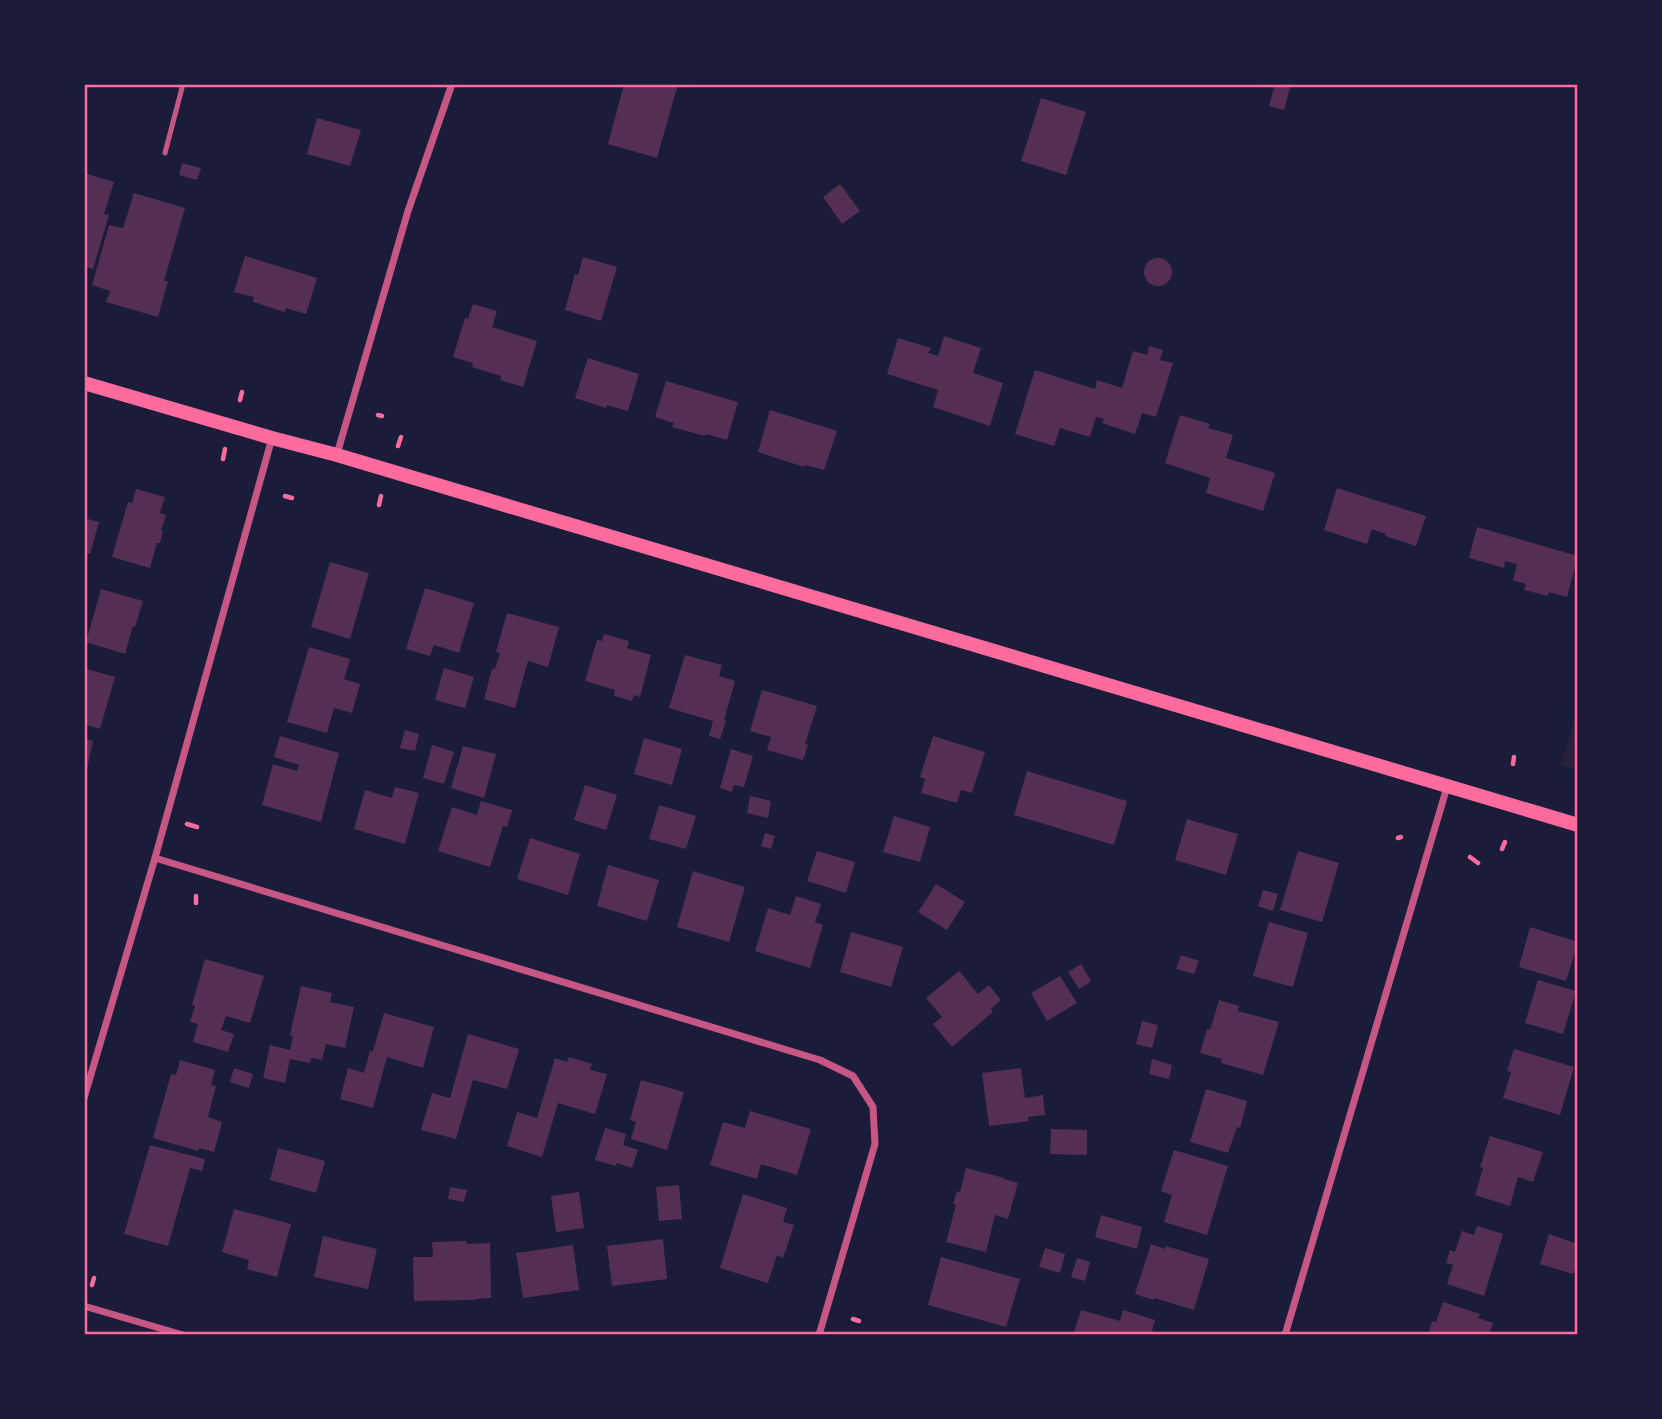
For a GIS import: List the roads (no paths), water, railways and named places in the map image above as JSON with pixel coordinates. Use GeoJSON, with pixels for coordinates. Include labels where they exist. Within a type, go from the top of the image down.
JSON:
{"type":"FeatureCollection","features":[{"type":"Feature","properties":{"kind":"main road"},"geometry":{"type":"LineString","coordinates":[[84,383],[337,455],[1578,825]]}},
{"type":"Feature","properties":{"kind":"street"},"geometry":{"type":"LineString","coordinates":[[337,455],[408,211],[452,84]]}},
{"type":"Feature","properties":{"kind":"street"},"geometry":{"type":"LineString","coordinates":[[84,1098],[155,858],[272,438]]}},
{"type":"Feature","properties":{"kind":"street"},"geometry":{"type":"LineString","coordinates":[[1285,1335],[1447,787]]}},
{"type":"Feature","properties":{"kind":"street"},"geometry":{"type":"LineString","coordinates":[[155,858],[820,1059],[853,1076],[873,1107],[875,1144],[819,1335]]}},
{"type":"Feature","properties":{"kind":"street"},"geometry":{"type":"LineString","coordinates":[[84,1306],[183,1335]]}},
{"type":"Feature","properties":{"kind":"lane"},"geometry":{"type":"LineString","coordinates":[[164,153],[183,84]]}}]}
